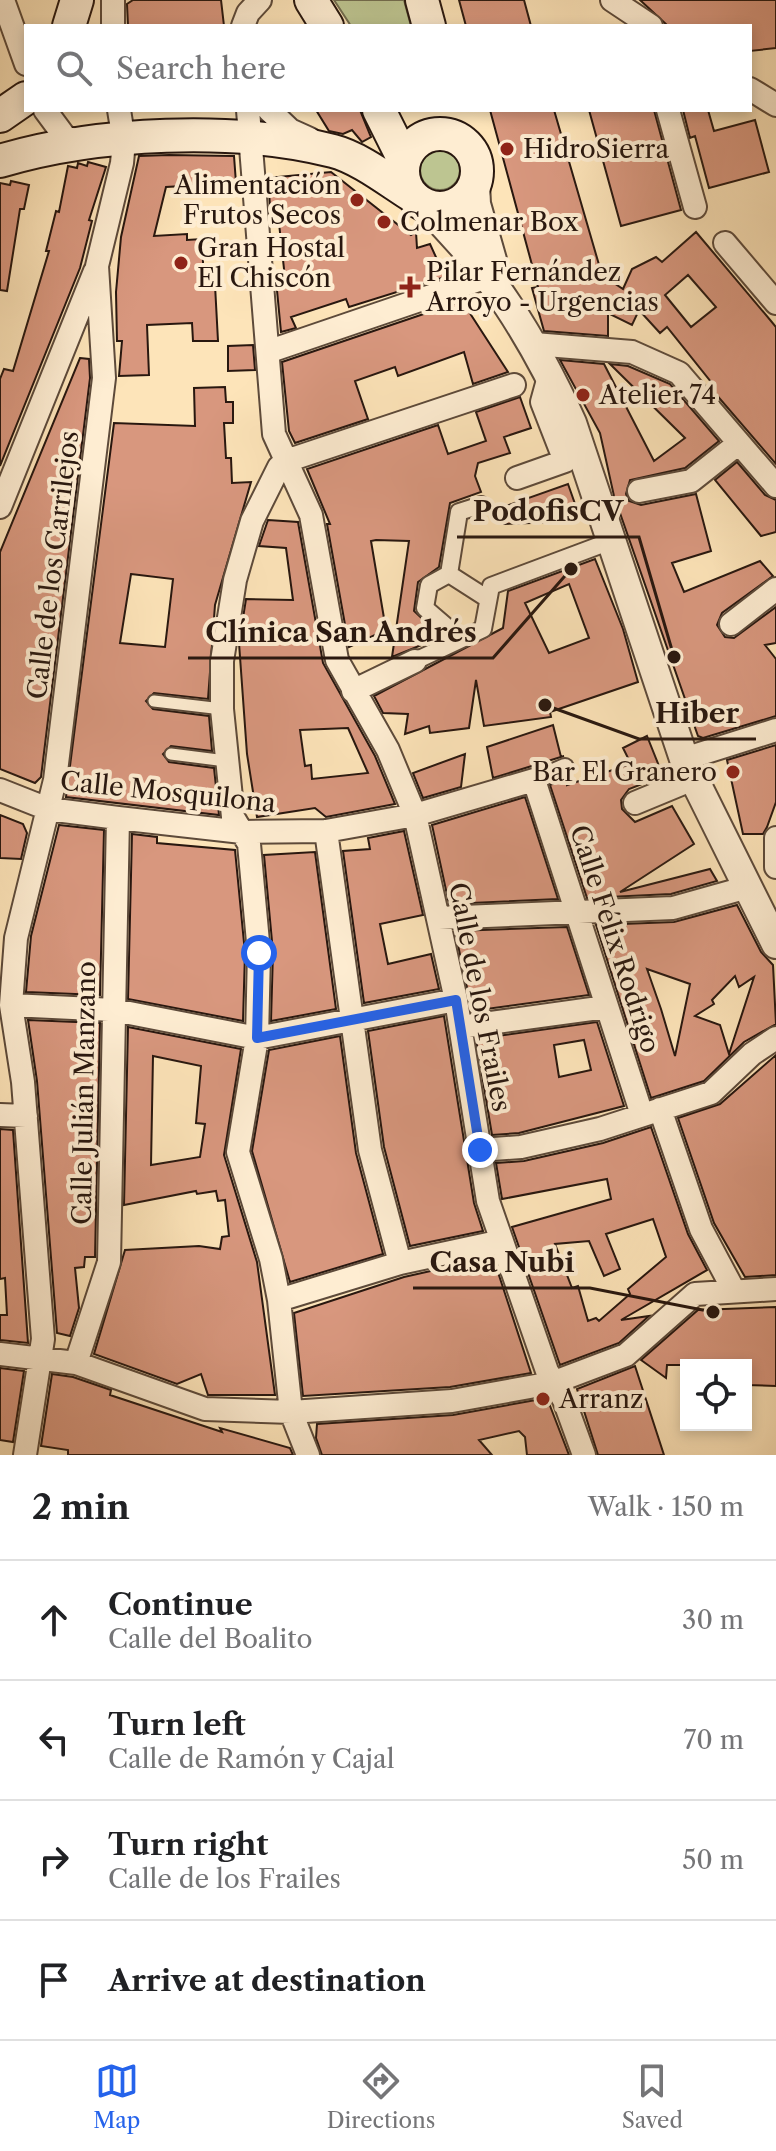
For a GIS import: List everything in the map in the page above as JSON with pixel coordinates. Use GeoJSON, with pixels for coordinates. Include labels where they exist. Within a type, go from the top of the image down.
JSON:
{"type":"FeatureCollection","features":[{"type":"Feature","properties":{"kind":"main road"},"geometry":{"type":"LineString","coordinates":[[70,24],[77,0]]}},
{"type":"Feature","properties":{"kind":"main road"},"geometry":{"type":"LineString","coordinates":[[311,0],[326,24]]}},
{"type":"Feature","properties":{"kind":"main road"},"geometry":{"type":"LineString","coordinates":[[422,0],[428,24]]}},
{"type":"Feature","properties":{"kind":"main road"},"geometry":{"type":"LineString","coordinates":[[0,116],[24,99]]}},
{"type":"Feature","properties":{"kind":"main road"},"geometry":{"type":"LineString","coordinates":[[383,112],[424,136]]}},
{"type":"Feature","properties":{"kind":"main road"},"geometry":{"type":"LineString","coordinates":[[339,153],[418,200],[448,207],[460,202],[474,168],[456,112]]}},
{"type":"Feature","properties":{"kind":"main road"},"geometry":{"type":"LineString","coordinates":[[0,161],[82,142],[121,125],[240,123],[375,162],[424,136],[454,136],[474,168]]}},
{"type":"Feature","properties":{"kind":"main road"},"geometry":{"type":"LineString","coordinates":[[418,200],[404,179],[424,136]]}},
{"type":"Feature","properties":{"kind":"street"},"geometry":{"type":"LineString","coordinates":[[3,0],[24,58]]}},
{"type":"Feature","properties":{"kind":"street"},"geometry":{"type":"LineString","coordinates":[[238,0],[242,24]]}},
{"type":"Feature","properties":{"kind":"street"},"geometry":{"type":"LineString","coordinates":[[243,24],[260,0]]}},
{"type":"Feature","properties":{"kind":"street"},"geometry":{"type":"LineString","coordinates":[[612,0],[646,24]]}},
{"type":"Feature","properties":{"kind":"street"},"geometry":{"type":"LineString","coordinates":[[112,1],[113,24]]}},
{"type":"Feature","properties":{"kind":"street"},"geometry":{"type":"LineString","coordinates":[[752,90],[776,105]]}},
{"type":"Feature","properties":{"kind":"street"},"geometry":{"type":"LineString","coordinates":[[46,112],[65,137],[82,142]]}},
{"type":"Feature","properties":{"kind":"street"},"geometry":{"type":"LineString","coordinates":[[271,112],[290,130],[339,153]]}},
{"type":"Feature","properties":{"kind":"street"},"geometry":{"type":"LineString","coordinates":[[669,112],[695,207]]}},
{"type":"Feature","properties":{"kind":"street","name":"Calle de los Frailes"},"geometry":{"type":"LineString","coordinates":[[240,123],[270,351],[274,434],[311,515],[337,660],[388,750],[415,815],[456,1000],[488,1201],[552,1383],[564,1400],[584,1455]]}},
{"type":"Feature","properties":{"kind":"street","name":"Calle de los Carrilejos"},"geometry":{"type":"LineString","coordinates":[[25,1455],[43,1339],[26,1116],[11,1005],[16,938],[55,780],[104,378],[97,266],[121,125]]}},
{"type":"Feature","properties":{"kind":"street"},"geometry":{"type":"LineString","coordinates":[[474,168],[476,204],[496,287]]}},
{"type":"Feature","properties":{"kind":"street"},"geometry":{"type":"LineString","coordinates":[[418,200],[455,234],[496,287],[550,373],[572,423],[688,769],[776,944]]}},
{"type":"Feature","properties":{"kind":"street"},"geometry":{"type":"LineString","coordinates":[[725,243],[776,303]]}},
{"type":"Feature","properties":{"kind":"street"},"geometry":{"type":"LineString","coordinates":[[0,507],[6,470],[97,266]]}},
{"type":"Feature","properties":{"kind":"street"},"geometry":{"type":"LineString","coordinates":[[270,351],[496,287]]}},
{"type":"Feature","properties":{"kind":"street"},"geometry":{"type":"LineString","coordinates":[[534,344],[632,352],[656,360],[679,373],[776,486]]}},
{"type":"Feature","properties":{"kind":"street"},"geometry":{"type":"LineString","coordinates":[[517,478],[565,461],[542,402],[550,373]]}},
{"type":"Feature","properties":{"kind":"street"},"geometry":{"type":"LineString","coordinates":[[308,1455],[291,1412],[279,1300],[271,1259],[238,1152],[257,1038],[259,953],[249,844],[233,817],[222,709],[222,661],[235,580],[252,521],[279,467],[286,461],[514,385]]}},
{"type":"Feature","properties":{"kind":"street"},"geometry":{"type":"LineString","coordinates":[[639,491],[691,481],[739,443]]}},
{"type":"Feature","properties":{"kind":"street"},"geometry":{"type":"LineString","coordinates":[[449,574],[459,512],[481,505]]}},
{"type":"Feature","properties":{"kind":"street"},"geometry":{"type":"LineString","coordinates":[[353,691],[483,629],[491,586],[611,541]]}},
{"type":"Feature","properties":{"kind":"street"},"geometry":{"type":"LineString","coordinates":[[449,574],[488,599]]}},
{"type":"Feature","properties":{"kind":"street"},"geometry":{"type":"LineString","coordinates":[[449,574],[429,585],[425,608],[461,639]]}},
{"type":"Feature","properties":{"kind":"street"},"geometry":{"type":"LineString","coordinates":[[731,624],[776,589]]}},
{"type":"Feature","properties":{"kind":"street"},"geometry":{"type":"LineString","coordinates":[[635,803],[688,769],[776,730]]}},
{"type":"Feature","properties":{"kind":"street","name":"Calle Mosquilona"},"geometry":{"type":"LineString","coordinates":[[0,790],[48,809],[118,818],[242,832],[326,831],[415,815],[534,780],[565,767]]}},
{"type":"Feature","properties":{"kind":"street","name":"Calle Félix Rodrigo"},"geometry":{"type":"LineString","coordinates":[[534,780],[606,1007],[701,1229],[733,1289]]}},
{"type":"Feature","properties":{"kind":"street","name":"Calle Julián Manzano"},"geometry":{"type":"LineString","coordinates":[[76,1363],[109,1262],[118,818]]}},
{"type":"Feature","properties":{"kind":"street"},"geometry":{"type":"LineString","coordinates":[[326,831],[370,1150],[400,1263]]}},
{"type":"Feature","properties":{"kind":"street"},"geometry":{"type":"LineString","coordinates":[[439,918],[673,908],[748,887]]}},
{"type":"Feature","properties":{"kind":"street"},"geometry":{"type":"LineString","coordinates":[[11,1005],[114,1010],[257,1038],[456,1000]]}},
{"type":"Feature","properties":{"kind":"street"},"geometry":{"type":"LineString","coordinates":[[461,1027],[606,1007]]}},
{"type":"Feature","properties":{"kind":"street"},"geometry":{"type":"LineString","coordinates":[[480,1150],[521,1147],[600,1129],[718,1089],[752,1054],[776,1038]]}},
{"type":"Feature","properties":{"kind":"street"},"geometry":{"type":"LineString","coordinates":[[0,1115],[26,1116]]}},
{"type":"Feature","properties":{"kind":"street"},"geometry":{"type":"LineString","coordinates":[[279,1300],[400,1263],[502,1241]]}},
{"type":"Feature","properties":{"kind":"street"},"geometry":{"type":"LineString","coordinates":[[0,1354],[41,1356],[76,1363],[205,1409],[291,1412],[452,1401],[552,1383],[626,1355],[695,1294],[733,1289],[776,1289]]}},
{"type":"Feature","properties":{"kind":"lane"},"geometry":{"type":"LineString","coordinates":[[154,701],[222,709]]}},
{"type":"Feature","properties":{"kind":"lane"},"geometry":{"type":"LineString","coordinates":[[171,754],[226,761]]}},
{"type":"Feature","properties":{"kind":"green space"},"geometry":{"type":"Polygon","coordinates":[[[334,0],[404,0],[410,24],[350,24],[334,0]]]}},
{"type":"Feature","properties":{"kind":"green space"},"geometry":{"type":"Polygon","coordinates":[[[440,150],[454,156],[460,170],[454,184],[440,190],[426,184],[420,170],[426,156],[440,150]]]}},
{"type":"Feature","properties":{"kind":"building"},"geometry":{"type":"Polygon","coordinates":[[[133,0],[221,0],[224,24],[128,24],[127,4],[133,0]]]}},
{"type":"Feature","properties":{"kind":"building"},"geometry":{"type":"Polygon","coordinates":[[[459,0],[524,0],[530,24],[465,24],[459,0]]]}},
{"type":"Feature","properties":{"kind":"building"},"geometry":{"type":"Polygon","coordinates":[[[640,0],[776,0],[776,48],[752,51],[752,24],[666,24],[640,0]]]}},
{"type":"Feature","properties":{"kind":"building"},"geometry":{"type":"Polygon","coordinates":[[[317,112],[361,112],[371,137],[362,142],[352,130],[343,134],[329,131],[317,112]]]}},
{"type":"Feature","properties":{"kind":"building"},"geometry":{"type":"Polygon","coordinates":[[[491,112],[555,112],[602,275],[623,289],[632,269],[656,257],[662,262],[696,232],[776,327],[776,464],[708,385],[711,382],[667,327],[660,333],[639,310],[632,325],[608,313],[608,336],[544,331],[532,288],[538,287],[491,112]],[[688,275],[665,295],[691,327],[716,307],[688,275]]]}},
{"type":"Feature","properties":{"kind":"building"},"geometry":{"type":"Polygon","coordinates":[[[590,112],[655,112],[681,210],[621,226],[590,112]]]}},
{"type":"Feature","properties":{"kind":"building"},"geometry":{"type":"Polygon","coordinates":[[[684,112],[709,112],[714,131],[755,120],[769,172],[709,188],[695,136],[690,138],[684,112]]]}},
{"type":"Feature","properties":{"kind":"building"},"geometry":{"type":"Polygon","coordinates":[[[139,156],[234,156],[236,183],[166,187],[154,236],[187,234],[187,240],[202,239],[204,286],[215,285],[218,341],[193,341],[192,323],[147,325],[149,375],[119,376],[122,341],[117,341],[116,292],[121,237],[139,156]]]}},
{"type":"Feature","properties":{"kind":"building"},"geometry":{"type":"Polygon","coordinates":[[[88,162],[106,167],[89,220],[92,221],[80,268],[0,466],[0,379],[4,369],[13,371],[49,251],[46,251],[56,211],[59,212],[68,166],[77,168],[78,163],[87,166],[88,162]]]}},
{"type":"Feature","properties":{"kind":"building"},"geometry":{"type":"Polygon","coordinates":[[[331,172],[411,235],[416,232],[417,248],[430,244],[445,277],[349,307],[346,299],[291,317],[296,328],[281,332],[276,280],[285,278],[277,205],[270,206],[268,178],[331,172]]]}},
{"type":"Feature","properties":{"kind":"building"},"geometry":{"type":"Polygon","coordinates":[[[11,181],[29,185],[24,209],[20,209],[7,291],[0,290],[0,183],[10,185],[11,181]]]}},
{"type":"Feature","properties":{"kind":"building"},"geometry":{"type":"Polygon","coordinates":[[[462,301],[508,372],[473,384],[464,352],[398,376],[395,367],[355,381],[368,419],[295,443],[289,431],[282,362],[462,301]]]}},
{"type":"Feature","properties":{"kind":"building"},"geometry":{"type":"Polygon","coordinates":[[[253,345],[255,370],[228,371],[228,346],[253,345]]]}},
{"type":"Feature","properties":{"kind":"building"},"geometry":{"type":"Polygon","coordinates":[[[80,358],[89,359],[90,378],[41,777],[35,783],[0,769],[0,552],[80,358]]]}},
{"type":"Feature","properties":{"kind":"building"},"geometry":{"type":"Polygon","coordinates":[[[560,360],[604,364],[654,461],[685,438],[610,364],[628,366],[670,384],[719,441],[685,468],[630,480],[626,494],[629,501],[641,505],[696,494],[711,551],[672,563],[684,592],[760,561],[773,576],[722,613],[717,625],[725,637],[734,638],[776,607],[776,643],[765,645],[776,659],[776,716],[703,738],[698,736],[614,496],[600,433],[560,360]]]}},
{"type":"Feature","properties":{"kind":"building"},"geometry":{"type":"Polygon","coordinates":[[[225,387],[226,402],[233,402],[233,423],[224,423],[226,458],[231,458],[232,483],[251,482],[215,605],[208,699],[154,693],[146,701],[153,709],[209,716],[212,751],[171,746],[163,754],[169,762],[214,768],[219,815],[66,797],[114,423],[195,426],[194,388],[225,387]],[[131,574],[120,643],[165,647],[173,579],[131,574]]]}},
{"type":"Feature","properties":{"kind":"building"},"geometry":{"type":"Polygon","coordinates":[[[520,397],[531,428],[504,437],[510,453],[478,463],[475,476],[481,492],[450,503],[439,567],[418,582],[414,611],[432,628],[429,642],[392,657],[409,541],[376,540],[371,541],[386,630],[349,647],[327,524],[330,524],[307,469],[438,425],[448,454],[486,441],[476,412],[520,397]]]}},
{"type":"Feature","properties":{"kind":"building"},"geometry":{"type":"Polygon","coordinates":[[[737,462],[765,495],[776,500],[776,532],[761,536],[715,480],[737,462]]]}},
{"type":"Feature","properties":{"kind":"building"},"geometry":{"type":"Polygon","coordinates":[[[568,484],[580,518],[564,522],[504,524],[503,507],[568,484]]]}},
{"type":"Feature","properties":{"kind":"building"},"geometry":{"type":"Polygon","coordinates":[[[268,520],[298,522],[323,663],[375,756],[395,804],[326,817],[315,808],[257,817],[247,754],[239,643],[246,599],[293,600],[286,548],[259,546],[268,520]],[[348,728],[300,730],[305,766],[311,765],[312,779],[368,773],[348,728]]]}},
{"type":"Feature","properties":{"kind":"building"},"geometry":{"type":"Polygon","coordinates":[[[595,559],[623,629],[638,682],[550,712],[551,717],[484,726],[476,680],[469,728],[430,733],[429,726],[405,734],[408,714],[383,713],[374,696],[503,628],[508,591],[595,559]],[[569,584],[525,603],[549,653],[589,638],[569,584]]]}},
{"type":"Feature","properties":{"kind":"building"},"geometry":{"type":"Polygon","coordinates":[[[553,725],[561,757],[493,778],[487,747],[553,725]]]}},
{"type":"Feature","properties":{"kind":"building"},"geometry":{"type":"Polygon","coordinates":[[[647,736],[663,776],[629,789],[621,800],[622,809],[635,822],[672,806],[694,844],[620,892],[710,869],[717,881],[671,894],[587,898],[550,785],[567,778],[567,785],[631,764],[623,748],[647,736]]]}},
{"type":"Feature","properties":{"kind":"building"},"geometry":{"type":"Polygon","coordinates":[[[776,745],[776,802],[767,827],[763,834],[743,834],[727,760],[776,745]]]}},
{"type":"Feature","properties":{"kind":"building"},"geometry":{"type":"Polygon","coordinates":[[[465,754],[461,787],[423,798],[413,773],[465,754]]]}},
{"type":"Feature","properties":{"kind":"building"},"geometry":{"type":"Polygon","coordinates":[[[525,797],[558,899],[449,904],[432,825],[525,797]]]}},
{"type":"Feature","properties":{"kind":"building"},"geometry":{"type":"Polygon","coordinates":[[[0,815],[23,824],[27,833],[21,859],[0,858],[0,815]]]}},
{"type":"Feature","properties":{"kind":"building"},"geometry":{"type":"Polygon","coordinates":[[[59,825],[104,830],[100,995],[26,992],[31,936],[59,825]]]}},
{"type":"Feature","properties":{"kind":"building"},"geometry":{"type":"Polygon","coordinates":[[[404,831],[423,915],[380,924],[388,964],[431,954],[439,989],[364,1003],[343,851],[370,849],[368,838],[404,831]]]}},
{"type":"Feature","properties":{"kind":"building"},"geometry":{"type":"Polygon","coordinates":[[[132,834],[157,837],[157,843],[235,850],[245,953],[243,1021],[128,999],[132,834]]]}},
{"type":"Feature","properties":{"kind":"building"},"geometry":{"type":"Polygon","coordinates":[[[315,852],[336,1009],[271,1021],[273,952],[264,855],[315,852]]]}},
{"type":"Feature","properties":{"kind":"building"},"geometry":{"type":"Polygon","coordinates":[[[737,905],[761,952],[773,965],[776,1024],[744,1042],[704,1081],[651,1098],[596,925],[674,922],[737,905]],[[647,969],[661,1009],[675,1056],[690,984],[647,969]],[[735,976],[712,1000],[714,1004],[695,1016],[720,1025],[729,1054],[754,977],[739,987],[735,976]]]}},
{"type":"Feature","properties":{"kind":"building"},"geometry":{"type":"Polygon","coordinates":[[[567,927],[589,995],[472,1011],[455,931],[567,927]]]}},
{"type":"Feature","properties":{"kind":"building"},"geometry":{"type":"Polygon","coordinates":[[[444,1016],[474,1203],[483,1231],[410,1246],[384,1147],[368,1031],[444,1016]]]}},
{"type":"Feature","properties":{"kind":"building"},"geometry":{"type":"Polygon","coordinates":[[[28,1020],[100,1023],[95,1257],[85,1257],[84,1267],[75,1268],[79,1308],[70,1336],[57,1333],[37,1081],[28,1020]]]}},
{"type":"Feature","properties":{"kind":"building"},"geometry":{"type":"Polygon","coordinates":[[[597,1022],[624,1106],[519,1133],[492,1135],[476,1039],[597,1022]],[[584,1040],[554,1045],[559,1077],[591,1070],[584,1040]]]}},
{"type":"Feature","properties":{"kind":"building"},"geometry":{"type":"Polygon","coordinates":[[[128,1027],[241,1049],[224,1155],[257,1262],[275,1395],[208,1395],[201,1374],[177,1384],[94,1354],[125,1250],[199,1246],[220,1249],[222,1237],[229,1236],[225,1200],[218,1201],[216,1191],[197,1194],[196,1191],[124,1205],[128,1027]],[[153,1056],[151,1165],[200,1157],[205,1124],[196,1123],[201,1066],[153,1056]]]}},
{"type":"Feature","properties":{"kind":"building"},"geometry":{"type":"Polygon","coordinates":[[[340,1036],[356,1153],[383,1254],[290,1282],[252,1151],[269,1050],[340,1036]]]}},
{"type":"Feature","properties":{"kind":"building"},"geometry":{"type":"Polygon","coordinates":[[[776,1055],[776,1275],[745,1277],[714,1223],[678,1118],[720,1104],[776,1055]]]}},
{"type":"Feature","properties":{"kind":"building"},"geometry":{"type":"Polygon","coordinates":[[[651,1127],[688,1234],[707,1270],[621,1320],[649,1316],[619,1343],[560,1365],[512,1227],[611,1199],[607,1179],[502,1199],[496,1163],[524,1161],[603,1143],[651,1127]],[[653,1219],[606,1234],[620,1269],[604,1276],[589,1241],[555,1244],[572,1288],[578,1286],[588,1321],[596,1318],[599,1321],[630,1294],[628,1289],[666,1257],[653,1219]]]}},
{"type":"Feature","properties":{"kind":"building"},"geometry":{"type":"Polygon","coordinates":[[[0,1129],[13,1130],[28,1343],[0,1340],[0,1315],[7,1315],[5,1278],[0,1279],[0,1129]]]}},
{"type":"Feature","properties":{"kind":"building"},"geometry":{"type":"Polygon","coordinates":[[[493,1257],[531,1373],[450,1387],[303,1396],[294,1313],[404,1277],[493,1257]]]}},
{"type":"Feature","properties":{"kind":"building"},"geometry":{"type":"Polygon","coordinates":[[[776,1307],[776,1386],[752,1385],[752,1359],[680,1359],[680,1365],[667,1365],[666,1378],[641,1360],[698,1310],[776,1307]]]}},
{"type":"Feature","properties":{"kind":"building"},"geometry":{"type":"Polygon","coordinates":[[[635,1366],[664,1455],[598,1455],[577,1389],[635,1366]]]}},
{"type":"Feature","properties":{"kind":"building"},"geometry":{"type":"Polygon","coordinates":[[[0,1368],[24,1371],[13,1442],[0,1440],[0,1368]]]}},
{"type":"Feature","properties":{"kind":"building"},"geometry":{"type":"Polygon","coordinates":[[[52,1374],[73,1377],[111,1390],[110,1395],[222,1432],[220,1428],[290,1448],[293,1455],[68,1455],[68,1450],[41,1446],[52,1374]]]}},
{"type":"Feature","properties":{"kind":"building"},"geometry":{"type":"Polygon","coordinates":[[[547,1398],[569,1455],[527,1455],[525,1437],[519,1431],[479,1440],[492,1455],[322,1455],[316,1438],[317,1424],[453,1415],[547,1398]]]}},
{"type":"Feature","properties":{"kind":"place","name":"HidroSierra"},"geometry":{"type":"Point","coordinates":[507,149]}},
{"type":"Feature","properties":{"kind":"place","name":"Alimentación Frutos Secos"},"geometry":{"type":"Point","coordinates":[357,200]}},
{"type":"Feature","properties":{"kind":"place","name":"Colmenar Box"},"geometry":{"type":"Point","coordinates":[384,222]}},
{"type":"Feature","properties":{"kind":"place","name":"Gran Hostal El Chiscón"},"geometry":{"type":"Point","coordinates":[181,263]}},
{"type":"Feature","properties":{"kind":"place","name":"Pilar Fernández Arroyo - Urgencias"},"geometry":{"type":"Point","coordinates":[410,287]}},
{"type":"Feature","properties":{"kind":"place","name":"Atelier 74"},"geometry":{"type":"Point","coordinates":[583,395]}},
{"type":"Feature","properties":{"kind":"place","name":"Clínica San Andrés"},"geometry":{"type":"Point","coordinates":[571,569]}},
{"type":"Feature","properties":{"kind":"place","name":"PodofisCV"},"geometry":{"type":"Point","coordinates":[674,657]}},
{"type":"Feature","properties":{"kind":"place","name":"Hiber"},"geometry":{"type":"Point","coordinates":[545,705]}},
{"type":"Feature","properties":{"kind":"place","name":"Bar El Granero"},"geometry":{"type":"Point","coordinates":[733,772]}},
{"type":"Feature","properties":{"kind":"place","name":"Casa Nubi"},"geometry":{"type":"Point","coordinates":[713,1312]}},
{"type":"Feature","properties":{"kind":"place","name":"Arranz"},"geometry":{"type":"Point","coordinates":[543,1399]}},
{"type":"Feature","properties":{"kind":"route"},"geometry":{"type":"LineString","coordinates":[[259,953],[257,1038],[456,1000],[480,1150]]}}]}
